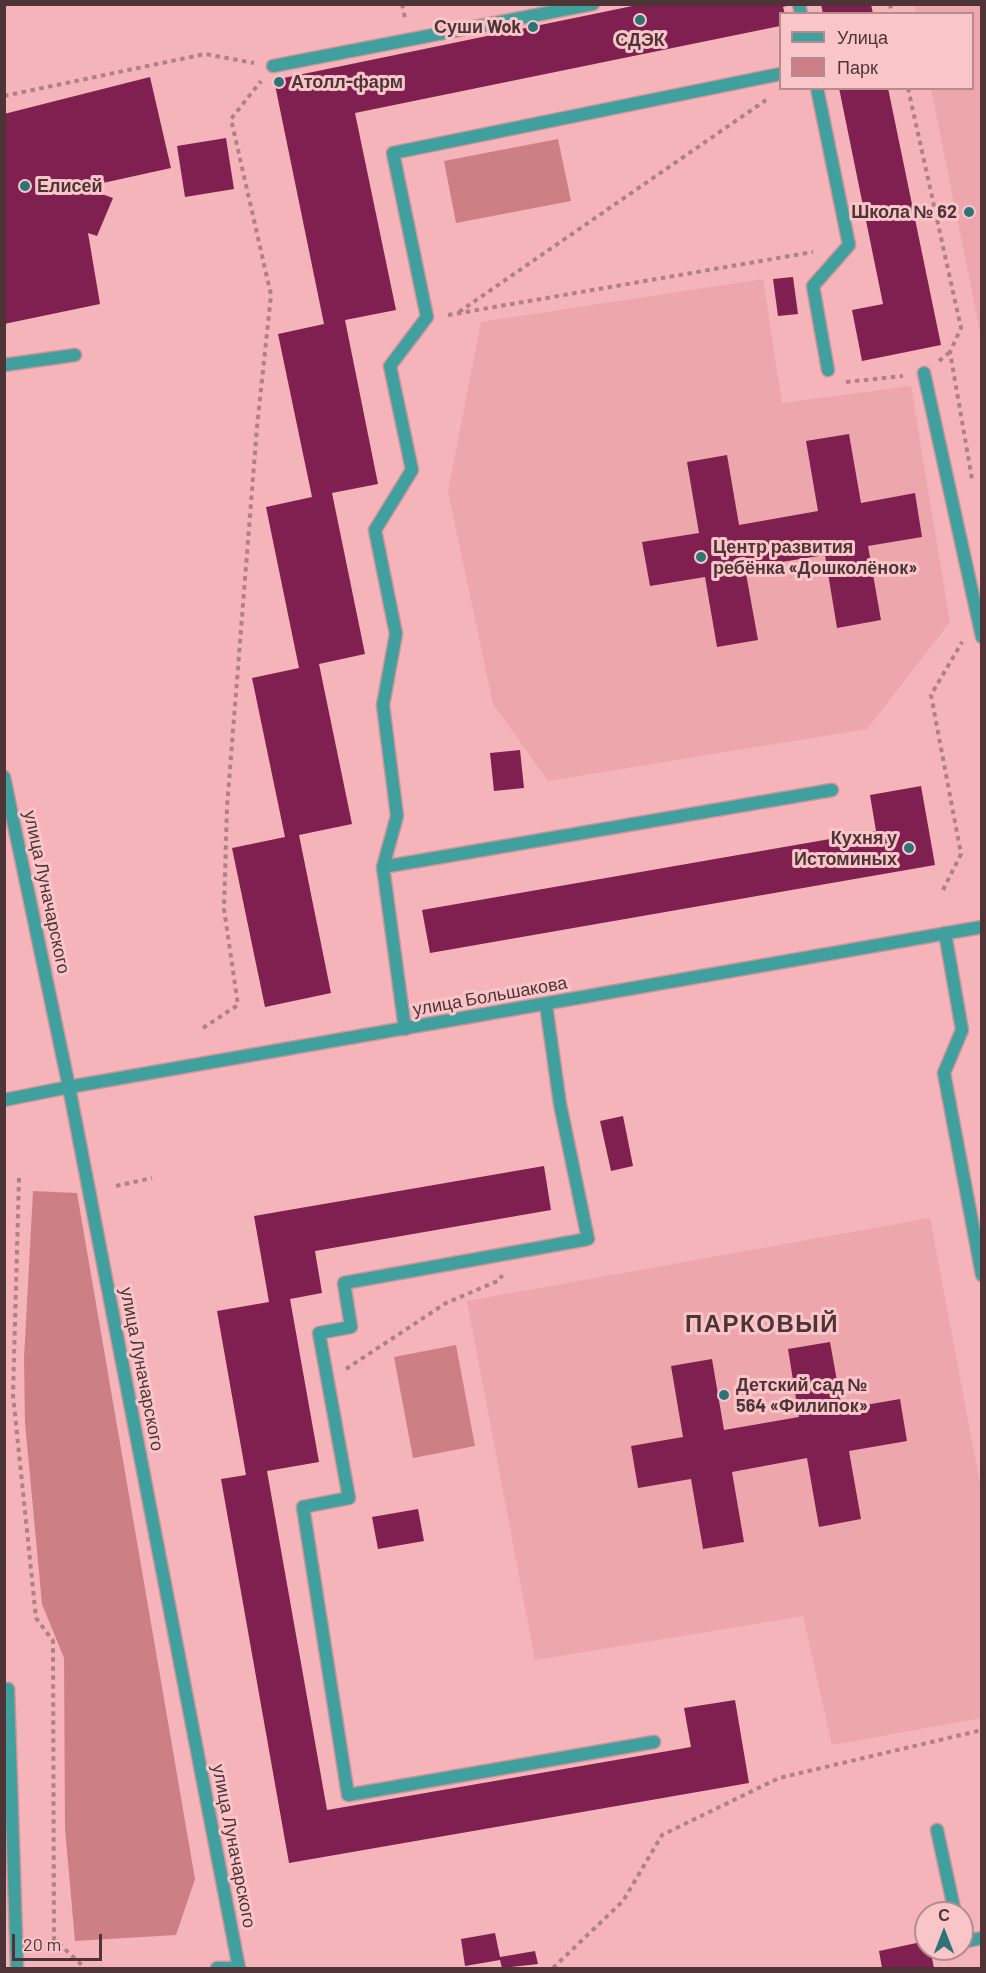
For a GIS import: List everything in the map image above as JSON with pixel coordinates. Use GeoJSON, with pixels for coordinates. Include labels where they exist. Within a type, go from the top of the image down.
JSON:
{"type":"FeatureCollection","features":[{"type":"Feature","properties":{"kind":"street"},"geometry":{"type":"LineString","coordinates":[[273,66],[593,4]]}},
{"type":"Feature","properties":{"kind":"street"},"geometry":{"type":"LineString","coordinates":[[405,1029],[382,867],[397,816],[383,705],[396,634],[375,530],[412,470],[390,366],[427,317],[393,153],[779,74]]}},
{"type":"Feature","properties":{"kind":"street"},"geometry":{"type":"LineString","coordinates":[[817,90],[849,245],[813,286],[828,370]]}},
{"type":"Feature","properties":{"kind":"street"},"geometry":{"type":"LineString","coordinates":[[4,365],[75,355]]}},
{"type":"Feature","properties":{"kind":"street"},"geometry":{"type":"LineString","coordinates":[[924,373],[981,637]]}},
{"type":"Feature","properties":{"kind":"street","name":"улица Луначарского"},"geometry":{"type":"LineString","coordinates":[[4,777],[69,1087],[239,1968]]}},
{"type":"Feature","properties":{"kind":"street"},"geometry":{"type":"LineString","coordinates":[[382,867],[832,790]]}},
{"type":"Feature","properties":{"kind":"street","name":"улица Большакова"},"geometry":{"type":"LineString","coordinates":[[4,1100],[981,927]]}},
{"type":"Feature","properties":{"kind":"street"},"geometry":{"type":"LineString","coordinates":[[945,933],[962,1030],[944,1073],[981,1275]]}},
{"type":"Feature","properties":{"kind":"street"},"geometry":{"type":"LineString","coordinates":[[546,1005],[560,1104],[588,1239],[344,1283],[351,1327],[319,1333],[349,1498],[303,1507],[348,1795],[654,1742]]}},
{"type":"Feature","properties":{"kind":"street"},"geometry":{"type":"LineString","coordinates":[[8,1689],[17,1968]]}},
{"type":"Feature","properties":{"kind":"street"},"geometry":{"type":"LineString","coordinates":[[938,1830],[953,1901]]}},
{"type":"Feature","properties":{"kind":"street"},"geometry":{"type":"LineString","coordinates":[[217,1968],[239,1968]]}},
{"type":"Feature","properties":{"kind":"path"},"geometry":{"type":"LineString","coordinates":[[4,96],[205,54],[273,66],[231,119],[272,295],[254,462],[227,807],[224,909],[238,1005],[203,1028]]}},
{"type":"Feature","properties":{"kind":"path"},"geometry":{"type":"LineString","coordinates":[[828,370],[848,384],[924,373],[950,352],[961,328],[908,90]]}},
{"type":"Feature","properties":{"kind":"path"},"geometry":{"type":"LineString","coordinates":[[456,314],[772,95]]}},
{"type":"Feature","properties":{"kind":"path"},"geometry":{"type":"LineString","coordinates":[[427,317],[456,314],[849,245]]}},
{"type":"Feature","properties":{"kind":"path"},"geometry":{"type":"LineString","coordinates":[[950,352],[973,486]]}},
{"type":"Feature","properties":{"kind":"path"},"geometry":{"type":"LineString","coordinates":[[943,890],[961,854],[931,695],[977,617]]}},
{"type":"Feature","properties":{"kind":"path"},"geometry":{"type":"LineString","coordinates":[[19,1178],[13,1395],[36,1618],[53,1641],[54,1939],[85,1968]]}},
{"type":"Feature","properties":{"kind":"path"},"geometry":{"type":"LineString","coordinates":[[116,1186],[152,1178]]}},
{"type":"Feature","properties":{"kind":"path"},"geometry":{"type":"LineString","coordinates":[[328,1381],[446,1303],[500,1280],[510,1253]]}},
{"type":"Feature","properties":{"kind":"path"},"geometry":{"type":"LineString","coordinates":[[553,1968],[623,1901],[662,1835],[779,1778],[981,1730]]}},
{"type":"Feature","properties":{"kind":"shaded area","name":"Школа № 62"},"geometry":{"type":"Polygon","coordinates":[[[914,5],[981,5],[981,336],[931,90],[974,90],[974,12],[916,12],[914,5]]]}},
{"type":"Feature","properties":{"kind":"shaded area","name":"Центр развития ребёнка «Дошколёнок»"},"geometry":{"type":"Polygon","coordinates":[[[763,279],[782,403],[911,386],[950,622],[867,729],[548,781],[493,704],[448,491],[481,322],[763,279]]]}},
{"type":"Feature","properties":{"kind":"shaded area","name":"Детский сад № 564 «Филипок»"},"geometry":{"type":"Polygon","coordinates":[[[930,1218],[981,1489],[981,1718],[832,1745],[803,1616],[535,1660],[467,1301],[930,1218]]]}},
{"type":"Feature","properties":{"kind":"green space"},"geometry":{"type":"Polygon","coordinates":[[[558,139],[571,201],[456,223],[444,161],[558,139]]]}},
{"type":"Feature","properties":{"kind":"green space"},"geometry":{"type":"Polygon","coordinates":[[[33,1191],[77,1193],[195,1879],[176,1935],[75,1941],[65,1829],[64,1658],[42,1604],[25,1423],[24,1358],[33,1191]]]}},
{"type":"Feature","properties":{"kind":"green space"},"geometry":{"type":"Polygon","coordinates":[[[456,1345],[475,1446],[413,1458],[394,1357],[456,1345]]]}},
{"type":"Feature","properties":{"kind":"building"},"geometry":{"type":"Polygon","coordinates":[[[642,4],[790,5],[783,7],[784,12],[779,12],[779,26],[355,113],[396,310],[345,320],[378,484],[332,493],[365,654],[319,664],[352,824],[299,835],[331,993],[265,1007],[232,848],[285,837],[252,678],[299,668],[266,507],[312,497],[278,334],[324,324],[274,80],[642,4]]]}},
{"type":"Feature","properties":{"kind":"building"},"geometry":{"type":"Polygon","coordinates":[[[821,4],[871,4],[873,12],[823,12],[821,4]]]}},
{"type":"Feature","properties":{"kind":"building"},"geometry":{"type":"Polygon","coordinates":[[[150,77],[171,168],[103,183],[99,193],[113,198],[97,236],[88,233],[100,304],[4,324],[4,114],[150,77]]]}},
{"type":"Feature","properties":{"kind":"building"},"geometry":{"type":"Polygon","coordinates":[[[839,90],[888,90],[941,345],[862,361],[852,310],[883,304],[839,90]]]}},
{"type":"Feature","properties":{"kind":"building"},"geometry":{"type":"Polygon","coordinates":[[[226,138],[234,189],[185,197],[177,146],[226,138]]]}},
{"type":"Feature","properties":{"kind":"building"},"geometry":{"type":"Polygon","coordinates":[[[793,277],[798,314],[778,316],[773,279],[793,277]]]}},
{"type":"Feature","properties":{"kind":"building"},"geometry":{"type":"Polygon","coordinates":[[[849,434],[861,503],[915,493],[922,537],[868,546],[881,620],[837,628],[825,555],[745,568],[758,640],[717,647],[705,577],[650,586],[642,542],[699,533],[687,462],[727,455],[739,525],[818,511],[806,441],[849,434]]]}},
{"type":"Feature","properties":{"kind":"building"},"geometry":{"type":"Polygon","coordinates":[[[520,750],[524,788],[494,791],[490,753],[520,750]]]}},
{"type":"Feature","properties":{"kind":"building"},"geometry":{"type":"Polygon","coordinates":[[[921,786],[935,865],[430,953],[422,910],[876,831],[870,795],[921,786]]]}},
{"type":"Feature","properties":{"kind":"building"},"geometry":{"type":"Polygon","coordinates":[[[623,1116],[633,1166],[611,1171],[600,1121],[623,1116]]]}},
{"type":"Feature","properties":{"kind":"building"},"geometry":{"type":"Polygon","coordinates":[[[544,1166],[551,1210],[315,1251],[322,1293],[290,1299],[319,1462],[267,1471],[327,1810],[691,1747],[684,1708],[735,1700],[749,1783],[289,1863],[221,1479],[246,1475],[217,1311],[269,1302],[254,1216],[544,1166]]]}},
{"type":"Feature","properties":{"kind":"building"},"geometry":{"type":"Polygon","coordinates":[[[830,1342],[842,1409],[900,1399],[907,1441],[849,1451],[861,1519],[819,1527],[807,1458],[732,1472],[744,1542],[703,1549],[691,1479],[638,1488],[631,1446],[683,1437],[671,1366],[712,1359],[724,1430],[799,1417],[788,1349],[830,1342]]]}},
{"type":"Feature","properties":{"kind":"building"},"geometry":{"type":"Polygon","coordinates":[[[418,1509],[424,1541],[378,1549],[372,1517],[418,1509]]]}},
{"type":"Feature","properties":{"kind":"building"},"geometry":{"type":"Polygon","coordinates":[[[495,1933],[500,1957],[535,1951],[538,1964],[502,1968],[500,1960],[465,1966],[461,1939],[495,1933]]]}},
{"type":"Feature","properties":{"kind":"building"},"geometry":{"type":"Polygon","coordinates":[[[914,1944],[914,1961],[933,1961],[934,1968],[882,1968],[879,1951],[914,1944]]]}},
{"type":"Feature","properties":{"kind":"place","name":"СДЭК"},"geometry":{"type":"Point","coordinates":[640,20]}},
{"type":"Feature","properties":{"kind":"place","name":"Суши Wok"},"geometry":{"type":"Point","coordinates":[533,27]}},
{"type":"Feature","properties":{"kind":"place","name":"Атолл-фарм"},"geometry":{"type":"Point","coordinates":[279,82]}},
{"type":"Feature","properties":{"kind":"place","name":"Елисей"},"geometry":{"type":"Point","coordinates":[25,186]}},
{"type":"Feature","properties":{"kind":"place","name":"Школа № 62"},"geometry":{"type":"Point","coordinates":[969,212]}},
{"type":"Feature","properties":{"kind":"place","name":"Центр развития ребёнка «Дошколёнок»"},"geometry":{"type":"Point","coordinates":[701,557]}},
{"type":"Feature","properties":{"kind":"place","name":"Кухня у Истоминых"},"geometry":{"type":"Point","coordinates":[909,848]}},
{"type":"Feature","properties":{"kind":"place","name":"Детский сад № 564 «Филипок»"},"geometry":{"type":"Point","coordinates":[724,1395]}},
{"type":"Feature","properties":{"kind":"district","name":"ПАРКОВЫЙ"},"geometry":{"type":"Point","coordinates":[762,1324]}}]}
